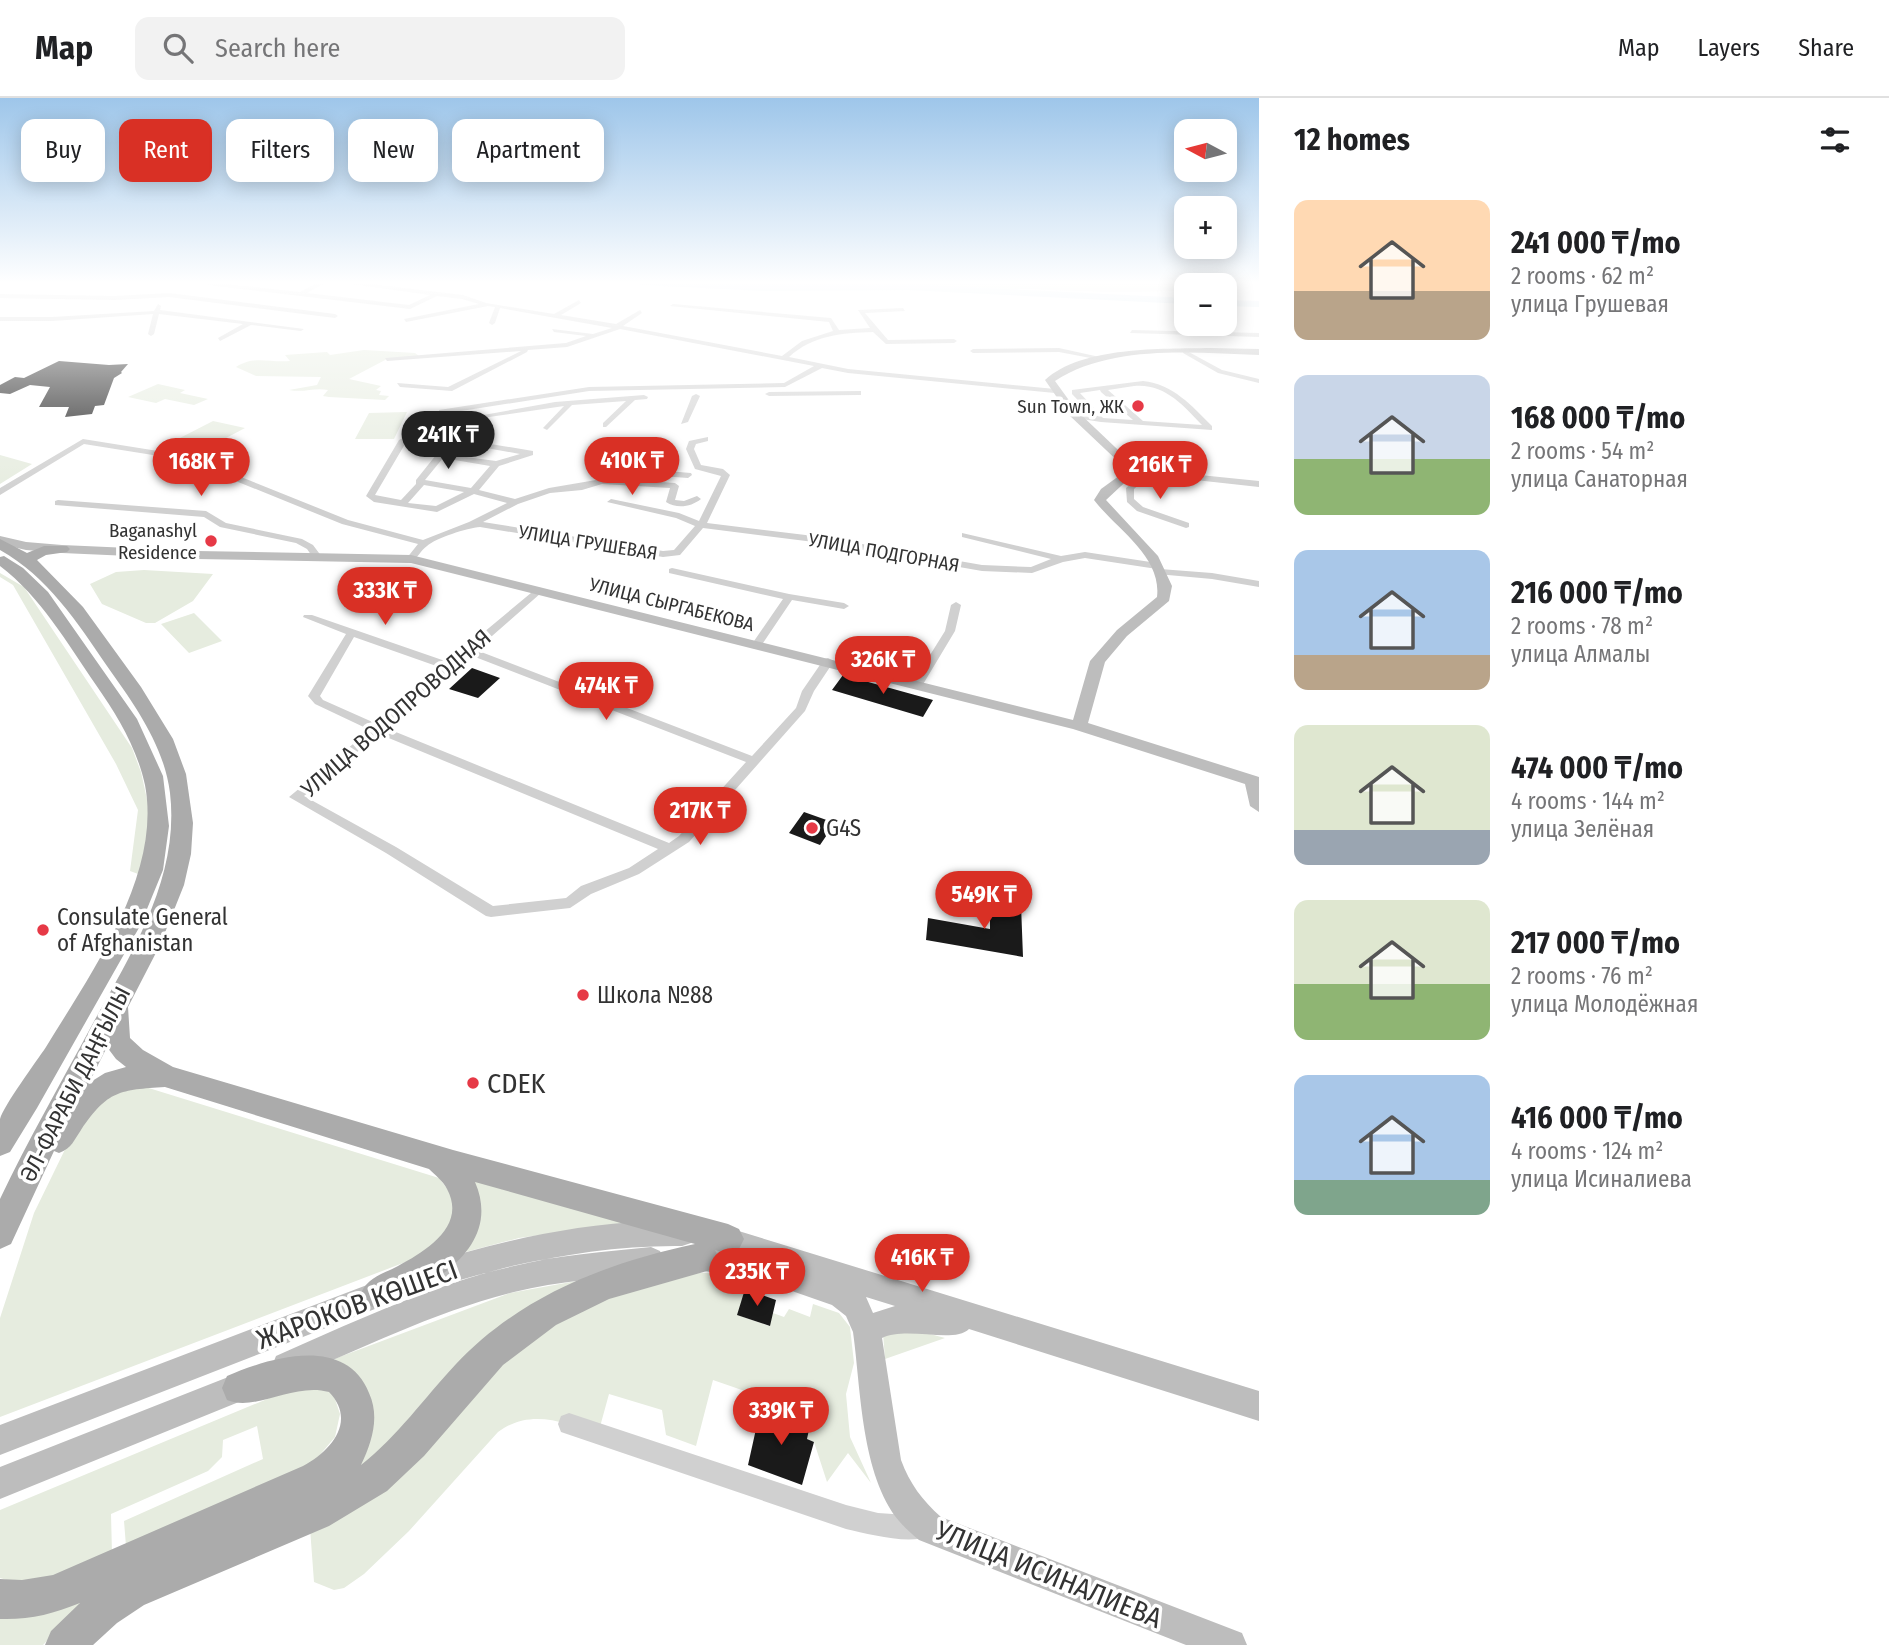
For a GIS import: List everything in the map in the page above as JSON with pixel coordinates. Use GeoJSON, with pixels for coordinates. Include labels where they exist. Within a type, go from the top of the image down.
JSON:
{"type":"FeatureCollection","features":[{"type":"Feature","properties":{"kind":"main road","name":"ӘЛ-ФАРАБИ ДАҢҒЫЛЫ"},"geometry":{"type":"LineString","coordinates":[[0,542],[25,568]]}},
{"type":"Feature","properties":{"kind":"main road"},"geometry":{"type":"LineString","coordinates":[[0,1143],[63,1046],[121,940],[145,889],[156,854],[159,829],[158,801],[153,776],[137,734],[25,568],[31,556],[62,549]]}},
{"type":"Feature","properties":{"kind":"main road","name":"ӘЛ-ФАРАБИ ДАҢҒЫЛЫ"},"geometry":{"type":"LineString","coordinates":[[0,558],[25,568],[58,589],[133,688],[170,752],[180,792],[183,825],[175,874],[159,919],[0,1234]]}},
{"type":"Feature","properties":{"kind":"main road"},"geometry":{"type":"LineString","coordinates":[[120,996],[113,1034],[116,1043],[129,1055],[165,1076],[438,1158],[715,1249]]}},
{"type":"Feature","properties":{"kind":"main road","name":"ӘЛ-ФАРАБИ ДАҢҒЫЛЫ"},"geometry":{"type":"LineString","coordinates":[[0,1158],[63,1046]]}},
{"type":"Feature","properties":{"kind":"main road"},"geometry":{"type":"LineString","coordinates":[[0,1251],[43,1166],[67,1125],[87,1101],[104,1087],[127,1078],[165,1076]]}},
{"type":"Feature","properties":{"kind":"main road"},"geometry":{"type":"LineString","coordinates":[[377,1293],[440,1259],[456,1243],[466,1223],[466,1199],[461,1186],[438,1158]]}},
{"type":"Feature","properties":{"kind":"main road"},"geometry":{"type":"LineString","coordinates":[[65,1645],[100,1611],[129,1592],[309,1515],[374,1478],[422,1432],[469,1374],[514,1332],[618,1277],[715,1249]]}},
{"type":"Feature","properties":{"kind":"main road"},"geometry":{"type":"LineString","coordinates":[[0,1599],[22,1600],[54,1594],[118,1568],[316,1479],[342,1461],[352,1445],[357,1424],[356,1401],[348,1387],[333,1375],[319,1372],[239,1388]]}},
{"type":"Feature","properties":{"kind":"street"},"geometry":{"type":"LineString","coordinates":[[387,359],[434,354]]}},
{"type":"Feature","properties":{"kind":"street"},"geometry":{"type":"LineString","coordinates":[[400,385],[449,389],[519,354]]}},
{"type":"Feature","properties":{"kind":"street"},"geometry":{"type":"LineString","coordinates":[[769,354],[860,373],[1055,391]]}},
{"type":"Feature","properties":{"kind":"street"},"geometry":{"type":"LineString","coordinates":[[1078,354],[1101,358],[1154,354]]}},
{"type":"Feature","properties":{"kind":"street"},"geometry":{"type":"LineString","coordinates":[[1189,354],[1220,372],[1259,381]]}},
{"type":"Feature","properties":{"kind":"street"},"geometry":{"type":"LineString","coordinates":[[1101,358],[1066,370],[1049,380],[1055,391],[1079,418],[1131,471],[1259,484]]}},
{"type":"Feature","properties":{"kind":"street"},"geometry":{"type":"LineString","coordinates":[[442,412],[589,389],[785,385],[820,366]]}},
{"type":"Feature","properties":{"kind":"street"},"geometry":{"type":"LineString","coordinates":[[1079,418],[1101,420],[1209,428],[1161,385],[1144,382],[1125,387],[1076,392],[1101,420]]}},
{"type":"Feature","properties":{"kind":"street"},"geometry":{"type":"LineString","coordinates":[[1105,387],[1104,390],[1142,423]]}},
{"type":"Feature","properties":{"kind":"street"},"geometry":{"type":"LineString","coordinates":[[482,416],[570,403],[633,398],[858,393]]}},
{"type":"Feature","properties":{"kind":"street"},"geometry":{"type":"LineString","coordinates":[[684,422],[696,396]]}},
{"type":"Feature","properties":{"kind":"street"},"geometry":{"type":"LineString","coordinates":[[606,425],[633,398]]}},
{"type":"Feature","properties":{"kind":"street"},"geometry":{"type":"LineString","coordinates":[[547,428],[570,403]]}},
{"type":"Feature","properties":{"kind":"street"},"geometry":{"type":"LineString","coordinates":[[403,502],[421,484],[419,482],[439,457],[496,464],[530,453],[425,435],[411,437],[402,442],[370,496],[374,499],[437,509],[474,492],[496,464]]}},
{"type":"Feature","properties":{"kind":"street"},"geometry":{"type":"LineString","coordinates":[[698,499],[685,504],[670,502],[675,486],[698,467],[690,449],[692,443],[705,439]]}},
{"type":"Feature","properties":{"kind":"street"},"geometry":{"type":"LineString","coordinates":[[0,492],[83,441],[186,458],[345,522],[424,543],[411,559]]}},
{"type":"Feature","properties":{"kind":"street","name":"УЛИЦА ГРУШЕВАЯ"},"geometry":{"type":"LineString","coordinates":[[424,543],[469,525],[480,524],[670,555],[677,553],[688,543],[701,525],[726,475],[720,471],[698,467]]}},
{"type":"Feature","properties":{"kind":"street"},"geometry":{"type":"LineString","coordinates":[[602,481],[599,479],[604,469],[688,475]]}},
{"type":"Feature","properties":{"kind":"street"},"geometry":{"type":"LineString","coordinates":[[1079,726],[1098,661],[1122,633],[1164,598],[1166,588],[1147,549],[1100,500],[1105,491],[1131,471]]}},
{"type":"Feature","properties":{"kind":"street"},"geometry":{"type":"LineString","coordinates":[[1148,473],[1130,488],[1130,500],[1140,509],[1186,525]]}},
{"type":"Feature","properties":{"kind":"street"},"geometry":{"type":"LineString","coordinates":[[469,525],[515,502],[549,491],[582,487],[602,481],[675,486]]}},
{"type":"Feature","properties":{"kind":"street"},"geometry":{"type":"LineString","coordinates":[[421,484],[474,492],[515,502]]}},
{"type":"Feature","properties":{"kind":"street","name":"УЛИЦА ПОДГОРНАЯ"},"geometry":{"type":"LineString","coordinates":[[611,502],[679,516],[701,525],[822,540],[993,570],[1032,570],[1062,559],[1085,555],[1259,584]]}},
{"type":"Feature","properties":{"kind":"street"},"geometry":{"type":"LineString","coordinates":[[58,503],[206,514],[223,525],[299,541],[310,547],[317,557]]}},
{"type":"Feature","properties":{"kind":"street"},"geometry":{"type":"LineString","coordinates":[[965,535],[1062,559]]}},
{"type":"Feature","properties":{"kind":"street","name":"УЛИЦА СЫРГАБЕКОВА"},"geometry":{"type":"LineString","coordinates":[[0,542],[62,549],[411,559],[1079,726],[1256,782]]}},
{"type":"Feature","properties":{"kind":"street","name":"УЛИЦА ГРУШЕВАЯ"},"geometry":{"type":"LineString","coordinates":[[672,571],[789,597],[844,606]]}},
{"type":"Feature","properties":{"kind":"street","name":"УЛИЦА ВОДОПРОВОДНАЯ"},"geometry":{"type":"LineString","coordinates":[[537,591],[451,667],[295,797],[391,850],[491,912],[570,903],[586,890],[634,871],[668,848]]}},
{"type":"Feature","properties":{"kind":"street"},"geometry":{"type":"LineString","coordinates":[[757,644],[789,597]]}},
{"type":"Feature","properties":{"kind":"street"},"geometry":{"type":"LineString","coordinates":[[918,684],[950,631],[956,605]]}},
{"type":"Feature","properties":{"kind":"street"},"geometry":{"type":"LineString","coordinates":[[308,617],[451,667]]}},
{"type":"Feature","properties":{"kind":"street"},"geometry":{"type":"LineString","coordinates":[[352,632],[314,696],[319,702],[378,729],[668,848],[684,839],[801,709],[808,691],[828,662]]}},
{"type":"Feature","properties":{"kind":"street"},"geometry":{"type":"LineString","coordinates":[[469,651],[755,761]]}},
{"type":"Feature","properties":{"kind":"street"},"geometry":{"type":"LineString","coordinates":[[1256,782],[1259,806]]}},
{"type":"Feature","properties":{"kind":"street","name":"ЖАРОКОВ КӨШЕСІ"},"geometry":{"type":"LineString","coordinates":[[0,1440],[377,1293],[467,1265],[554,1244],[647,1233],[715,1249]]}},
{"type":"Feature","properties":{"kind":"street"},"geometry":{"type":"LineString","coordinates":[[715,1249],[994,1325],[1259,1406]]}},
{"type":"Feature","properties":{"kind":"street","name":"ЖАРОКОВ КӨШЕСІ"},"geometry":{"type":"LineString","coordinates":[[0,1483],[239,1388],[359,1334],[458,1296],[512,1280],[715,1249]]}},
{"type":"Feature","properties":{"kind":"street","name":"УЛИЦА ИСИНАЛИЕВА"},"geometry":{"type":"LineString","coordinates":[[715,1249],[840,1294],[856,1306],[867,1331],[886,1460],[896,1488],[910,1510],[930,1529],[1230,1645]]}},
{"type":"Feature","properties":{"kind":"street"},"geometry":{"type":"LineString","coordinates":[[867,1331],[879,1321],[922,1318],[994,1325]]}},
{"type":"Feature","properties":{"kind":"street"},"geometry":{"type":"LineString","coordinates":[[569,1424],[846,1517],[878,1525],[930,1529]]}},
{"type":"Feature","properties":{"kind":"shaded area"},"geometry":{"type":"Polygon","coordinates":[[[285,355],[419,356],[387,359],[349,379],[381,386],[376,390],[381,391],[379,395],[389,396],[385,400],[323,396],[328,390],[323,389],[289,390],[317,385],[321,377],[256,376],[236,367],[256,360],[290,361],[285,355]]]}},
{"type":"Feature","properties":{"kind":"shaded area"},"geometry":{"type":"Polygon","coordinates":[[[158,384],[185,390],[180,393],[208,399],[194,405],[165,399],[156,403],[128,397],[158,384]]]}},
{"type":"Feature","properties":{"kind":"shaded area"},"geometry":{"type":"Polygon","coordinates":[[[407,412],[394,439],[355,439],[369,413],[407,412]]]}},
{"type":"Feature","properties":{"kind":"shaded area"},"geometry":{"type":"Polygon","coordinates":[[[213,421],[245,428],[209,447],[176,440],[213,421]]]}},
{"type":"Feature","properties":{"kind":"shaded area"},"geometry":{"type":"Polygon","coordinates":[[[0,455],[32,464],[0,484],[0,455]]]}},
{"type":"Feature","properties":{"kind":"shaded area"},"geometry":{"type":"Polygon","coordinates":[[[144,570],[213,574],[193,601],[155,623],[146,623],[102,604],[90,584],[116,572],[144,570]]]}},
{"type":"Feature","properties":{"kind":"shaded area"},"geometry":{"type":"Polygon","coordinates":[[[0,573],[24,587],[132,748],[141,772],[150,813],[141,875],[130,871],[138,810],[116,764],[13,585],[0,577],[0,573]]]}},
{"type":"Feature","properties":{"kind":"shaded area"},"geometry":{"type":"Polygon","coordinates":[[[194,613],[222,641],[189,653],[161,624],[194,613]]]}},
{"type":"Feature","properties":{"kind":"shaded area"},"geometry":{"type":"Polygon","coordinates":[[[139,1085],[439,1178],[452,1195],[454,1222],[424,1255],[0,1417],[0,1318],[34,1213],[73,1133],[110,1093],[139,1085]]]}},
{"type":"Feature","properties":{"kind":"shaded area"},"geometry":{"type":"Polygon","coordinates":[[[469,1177],[625,1223],[519,1238],[458,1254],[469,1177]]]}},
{"type":"Feature","properties":{"kind":"shaded area"},"geometry":{"type":"Polygon","coordinates":[[[694,1272],[742,1276],[745,1289],[738,1315],[769,1326],[773,1313],[784,1317],[789,1309],[810,1317],[813,1304],[839,1313],[850,1327],[854,1363],[846,1394],[850,1437],[871,1483],[848,1453],[827,1482],[814,1442],[807,1439],[810,1425],[760,1411],[762,1397],[713,1380],[696,1446],[666,1435],[662,1410],[609,1394],[598,1434],[547,1420],[522,1420],[510,1425],[498,1432],[409,1531],[364,1574],[344,1588],[334,1590],[314,1582],[310,1528],[490,1367],[576,1305],[694,1272]]]}},
{"type":"Feature","properties":{"kind":"shaded area"},"geometry":{"type":"Polygon","coordinates":[[[593,1278],[432,1403],[353,1474],[357,1376],[349,1367],[334,1359],[510,1293],[593,1278]]]}},
{"type":"Feature","properties":{"kind":"shaded area"},"geometry":{"type":"Polygon","coordinates":[[[893,1324],[945,1338],[885,1359],[883,1333],[893,1324]]]}},
{"type":"Feature","properties":{"kind":"shaded area"},"geometry":{"type":"Polygon","coordinates":[[[303,1384],[333,1393],[340,1414],[335,1437],[313,1463],[126,1546],[124,1521],[263,1459],[257,1426],[223,1440],[222,1457],[208,1471],[111,1514],[112,1554],[71,1574],[44,1582],[16,1582],[0,1578],[0,1510],[303,1384]]]}},
{"type":"Feature","properties":{"kind":"shaded area"},"geometry":{"type":"Polygon","coordinates":[[[89,1597],[43,1645],[0,1645],[0,1615],[89,1597]]]}},
{"type":"Feature","properties":{"kind":"building"},"geometry":{"type":"Polygon","coordinates":[[[59,361],[128,364],[122,373],[114,378],[104,405],[95,406],[92,414],[65,417],[69,407],[39,407],[50,387],[30,385],[10,394],[0,393],[0,385],[15,377],[24,378],[59,361]]]}},
{"type":"Feature","properties":{"kind":"building"},"geometry":{"type":"Polygon","coordinates":[[[472,668],[500,678],[478,698],[449,689],[472,668]]]}},
{"type":"Feature","properties":{"kind":"building"},"geometry":{"type":"Polygon","coordinates":[[[843,675],[933,700],[923,717],[832,690],[843,675]]]}},
{"type":"Feature","properties":{"kind":"building","name":"G4S"},"geometry":{"type":"Polygon","coordinates":[[[804,812],[835,823],[820,845],[789,833],[804,812]]]}},
{"type":"Feature","properties":{"kind":"building"},"geometry":{"type":"Polygon","coordinates":[[[990,900],[1021,905],[1023,957],[926,940],[928,918],[990,929],[990,900]]]}},
{"type":"Feature","properties":{"kind":"building"},"geometry":{"type":"Polygon","coordinates":[[[745,1289],[776,1300],[770,1326],[737,1315],[745,1289]]]}},
{"type":"Feature","properties":{"kind":"building"},"geometry":{"type":"Polygon","coordinates":[[[760,1411],[810,1425],[807,1439],[814,1442],[802,1485],[748,1465],[760,1411]]]}},
{"type":"Feature","properties":{"kind":"place","name":"Sun Town, ЖК"},"geometry":{"type":"Point","coordinates":[1138,406]}},
{"type":"Feature","properties":{"kind":"place","name":"Baganashyl Residence"},"geometry":{"type":"Point","coordinates":[211,541]}},
{"type":"Feature","properties":{"kind":"place","name":"G4S"},"geometry":{"type":"Point","coordinates":[812,828]}},
{"type":"Feature","properties":{"kind":"place","name":"Consulate General of Afghanistan"},"geometry":{"type":"Point","coordinates":[43,930]}},
{"type":"Feature","properties":{"kind":"place","name":"Школа №88"},"geometry":{"type":"Point","coordinates":[583,995]}},
{"type":"Feature","properties":{"kind":"place","name":"CDEK"},"geometry":{"type":"Point","coordinates":[473,1083]}}]}
